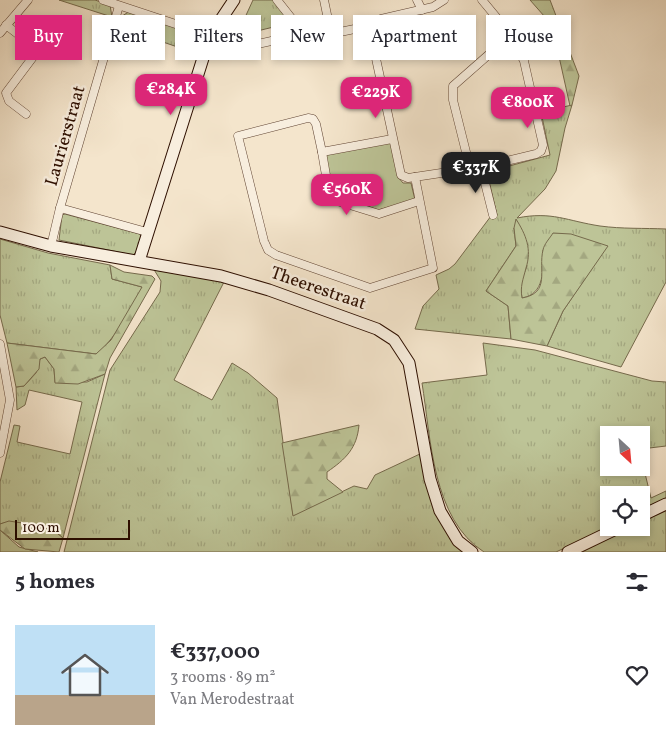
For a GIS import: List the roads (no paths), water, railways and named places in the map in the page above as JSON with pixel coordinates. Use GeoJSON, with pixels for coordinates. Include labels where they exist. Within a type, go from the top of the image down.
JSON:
{"type":"FeatureCollection","features":[{"type":"Feature","properties":{"kind":"main road"},"geometry":{"type":"LineString","coordinates":[[224,15],[234,0]]}},
{"type":"Feature","properties":{"kind":"main road"},"geometry":{"type":"LineString","coordinates":[[139,261],[202,60]]}},
{"type":"Feature","properties":{"kind":"main road","name":"Theerestraat"},"geometry":{"type":"LineString","coordinates":[[0,232],[51,246],[221,276],[269,290],[377,329],[394,340],[409,363],[430,479],[440,511],[458,541],[472,552]]}},
{"type":"Feature","properties":{"kind":"main road"},"geometry":{"type":"LineString","coordinates":[[650,512],[666,504]]}},
{"type":"Feature","properties":{"kind":"main road"},"geometry":{"type":"LineString","coordinates":[[568,552],[601,536]]}},
{"type":"Feature","properties":{"kind":"street"},"geometry":{"type":"LineString","coordinates":[[0,33],[28,0]]}},
{"type":"Feature","properties":{"kind":"street"},"geometry":{"type":"LineString","coordinates":[[103,0],[119,6],[129,4],[175,22]]}},
{"type":"Feature","properties":{"kind":"street"},"geometry":{"type":"LineString","coordinates":[[277,0],[289,15]]}},
{"type":"Feature","properties":{"kind":"street"},"geometry":{"type":"LineString","coordinates":[[324,0],[327,15]]}},
{"type":"Feature","properties":{"kind":"street"},"geometry":{"type":"LineString","coordinates":[[418,0],[422,10]]}},
{"type":"Feature","properties":{"kind":"street"},"geometry":{"type":"LineString","coordinates":[[399,15],[433,7],[444,0]]}},
{"type":"Feature","properties":{"kind":"street"},"geometry":{"type":"LineString","coordinates":[[482,0],[494,15]]}},
{"type":"Feature","properties":{"kind":"street","name":"Laurierstraat"},"geometry":{"type":"LineString","coordinates":[[51,246],[60,208],[119,6]]}},
{"type":"Feature","properties":{"kind":"street"},"geometry":{"type":"LineString","coordinates":[[6,25],[36,48],[36,53],[6,93],[8,101],[26,114]]}},
{"type":"Feature","properties":{"kind":"street"},"geometry":{"type":"LineString","coordinates":[[470,168],[453,100],[453,86],[486,57]]}},
{"type":"Feature","properties":{"kind":"street"},"geometry":{"type":"LineString","coordinates":[[376,60],[401,175],[408,178],[481,167],[536,154],[541,150],[543,145],[524,60]]}},
{"type":"Feature","properties":{"kind":"street"},"geometry":{"type":"LineString","coordinates":[[415,177],[433,268],[370,288],[276,255],[268,250],[264,241],[238,136],[313,119],[316,124],[328,187],[337,201],[379,214],[419,201]]}},
{"type":"Feature","properties":{"kind":"street"},"geometry":{"type":"LineString","coordinates":[[322,152],[392,139]]}},
{"type":"Feature","properties":{"kind":"street"},"geometry":{"type":"LineString","coordinates":[[481,167],[493,215]]}},
{"type":"Feature","properties":{"kind":"street"},"geometry":{"type":"LineString","coordinates":[[60,208],[147,232]]}},
{"type":"Feature","properties":{"kind":"street"},"geometry":{"type":"LineString","coordinates":[[0,344],[10,400],[0,453]]}}]}
